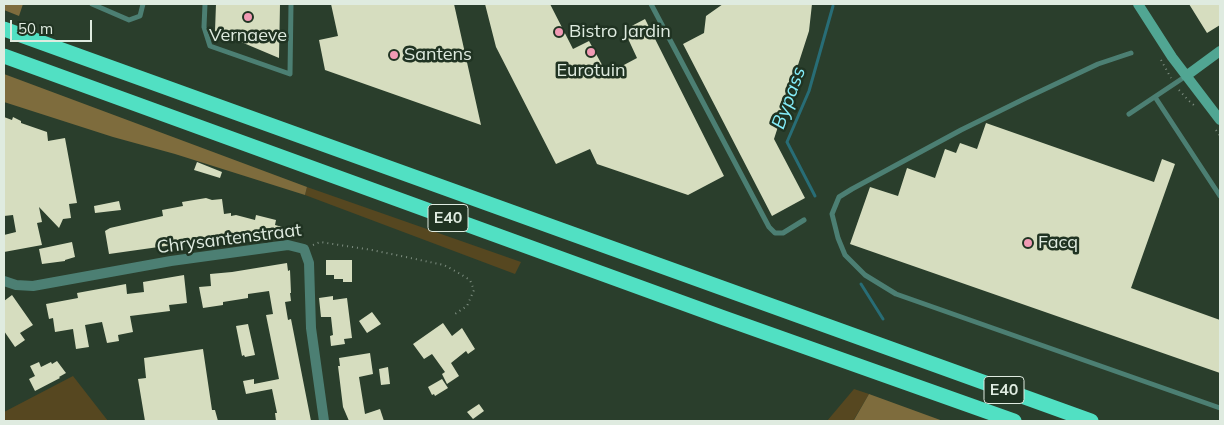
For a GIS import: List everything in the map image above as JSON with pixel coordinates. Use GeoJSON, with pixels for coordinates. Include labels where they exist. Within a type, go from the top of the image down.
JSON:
{"type":"FeatureCollection","features":[{"type":"Feature","properties":{"kind":"highway","name":"E40"},"geometry":{"type":"LineString","coordinates":[[4,29],[1091,421]]}},
{"type":"Feature","properties":{"kind":"highway","name":"E40"},"geometry":{"type":"LineString","coordinates":[[4,56],[714,315],[1014,421]]}},
{"type":"Feature","properties":{"kind":"main road"},"geometry":{"type":"LineString","coordinates":[[1138,4],[1186,76],[1220,120]]}},
{"type":"Feature","properties":{"kind":"main road"},"geometry":{"type":"LineString","coordinates":[[1186,76],[1220,51]]}},
{"type":"Feature","properties":{"kind":"street","name":"Chrysantenstraat"},"geometry":{"type":"LineString","coordinates":[[4,281],[16,285],[34,286],[190,258],[288,244],[304,249]]}},
{"type":"Feature","properties":{"kind":"street"},"geometry":{"type":"LineString","coordinates":[[304,249],[309,263],[311,328],[324,421]]}},
{"type":"Feature","properties":{"kind":"lane"},"geometry":{"type":"LineString","coordinates":[[92,4],[129,20],[140,16],[143,4]]}},
{"type":"Feature","properties":{"kind":"lane"},"geometry":{"type":"LineString","coordinates":[[205,4],[204,27],[210,46],[290,74],[291,4]]}},
{"type":"Feature","properties":{"kind":"lane"},"geometry":{"type":"LineString","coordinates":[[651,4],[769,227],[775,233],[783,233],[804,220]]}},
{"type":"Feature","properties":{"kind":"lane"},"geometry":{"type":"LineString","coordinates":[[1131,53],[1098,64],[1026,98],[961,130],[845,193],[839,198],[832,214],[838,238],[845,255],[866,275],[896,294],[1220,408]]}},
{"type":"Feature","properties":{"kind":"lane"},"geometry":{"type":"LineString","coordinates":[[1129,114],[1186,76]]}},
{"type":"Feature","properties":{"kind":"lane"},"geometry":{"type":"LineString","coordinates":[[1155,97],[1220,196]]}},
{"type":"Feature","properties":{"kind":"path","name":"Chrysantenstraat"},"geometry":{"type":"LineString","coordinates":[[304,249],[320,242],[372,250],[444,265],[470,280],[474,290],[467,306],[455,314]]}},
{"type":"Feature","properties":{"kind":"shaded area"},"geometry":{"type":"Polygon","coordinates":[[[4,4],[23,4],[19,16],[4,10],[4,4]]]}},
{"type":"Feature","properties":{"kind":"shaded area"},"geometry":{"type":"Polygon","coordinates":[[[4,74],[307,187],[305,195],[4,102],[4,74]]]}},
{"type":"Feature","properties":{"kind":"shaded area"},"geometry":{"type":"Polygon","coordinates":[[[307,187],[521,262],[515,274],[305,195],[307,187]]]}},
{"type":"Feature","properties":{"kind":"shaded area"},"geometry":{"type":"Polygon","coordinates":[[[73,376],[108,421],[4,421],[4,412],[73,376]]]}},
{"type":"Feature","properties":{"kind":"shaded area"},"geometry":{"type":"Polygon","coordinates":[[[854,389],[869,394],[853,421],[827,421],[854,389]]]}},
{"type":"Feature","properties":{"kind":"shaded area"},"geometry":{"type":"Polygon","coordinates":[[[869,394],[943,421],[854,420],[869,394]]]}},
{"type":"Feature","properties":{"kind":"building","name":"Vernaeve"},"geometry":{"type":"Polygon","coordinates":[[[216,4],[280,4],[279,58],[215,31],[216,4]]]}},
{"type":"Feature","properties":{"kind":"building","name":"Santens"},"geometry":{"type":"Polygon","coordinates":[[[331,4],[454,4],[481,125],[325,70],[319,40],[338,36],[331,4]]]}},
{"type":"Feature","properties":{"kind":"building"},"geometry":{"type":"Polygon","coordinates":[[[485,4],[550,4],[573,49],[589,41],[607,74],[637,58],[624,30],[645,19],[724,176],[688,195],[597,164],[590,149],[556,164],[496,47],[485,4]]]}},
{"type":"Feature","properties":{"kind":"building"},"geometry":{"type":"Polygon","coordinates":[[[723,4],[812,4],[809,31],[774,139],[805,198],[772,216],[683,44],[704,33],[706,16],[723,4]]]}},
{"type":"Feature","properties":{"kind":"building"},"geometry":{"type":"Polygon","coordinates":[[[1189,4],[1220,4],[1220,25],[1207,33],[1189,4]]]}},
{"type":"Feature","properties":{"kind":"building"},"geometry":{"type":"Polygon","coordinates":[[[4,117],[12,120],[13,117],[21,121],[21,123],[47,132],[48,141],[65,138],[77,203],[69,204],[71,218],[63,219],[59,228],[39,207],[42,222],[37,223],[42,245],[4,252],[4,235],[16,232],[13,215],[4,216],[4,117]]]}},
{"type":"Feature","properties":{"kind":"building"},"geometry":{"type":"Polygon","coordinates":[[[986,123],[1154,182],[1162,159],[1175,164],[1131,288],[1220,320],[1220,373],[850,244],[870,187],[898,196],[907,168],[935,178],[945,149],[956,153],[960,143],[977,149],[986,123]]]}},
{"type":"Feature","properties":{"kind":"building"},"geometry":{"type":"Polygon","coordinates":[[[197,162],[222,172],[220,178],[194,170],[197,162]]]}},
{"type":"Feature","properties":{"kind":"building"},"geometry":{"type":"Polygon","coordinates":[[[206,198],[212,200],[222,199],[224,214],[231,213],[231,216],[236,215],[255,220],[256,215],[276,220],[275,225],[293,230],[109,254],[105,231],[110,228],[163,216],[162,210],[183,206],[182,202],[206,198]]]}},
{"type":"Feature","properties":{"kind":"building"},"geometry":{"type":"Polygon","coordinates":[[[119,201],[121,210],[95,213],[94,206],[119,201]]]}},
{"type":"Feature","properties":{"kind":"building"},"geometry":{"type":"Polygon","coordinates":[[[72,242],[75,257],[65,261],[42,264],[39,249],[72,242]]]}},
{"type":"Feature","properties":{"kind":"building"},"geometry":{"type":"Polygon","coordinates":[[[326,260],[352,260],[352,282],[343,282],[343,279],[334,279],[334,275],[326,275],[326,260]]]}},
{"type":"Feature","properties":{"kind":"building"},"geometry":{"type":"Polygon","coordinates":[[[287,263],[288,271],[290,270],[291,301],[285,302],[288,320],[291,319],[311,421],[276,421],[275,413],[277,413],[272,389],[246,394],[243,381],[254,379],[254,384],[279,379],[266,315],[273,314],[269,291],[248,294],[248,298],[223,302],[223,305],[203,308],[199,287],[211,286],[210,274],[287,263]]]}},
{"type":"Feature","properties":{"kind":"building"},"geometry":{"type":"Polygon","coordinates":[[[184,275],[187,303],[169,305],[170,311],[130,316],[133,332],[118,335],[119,341],[107,343],[102,322],[85,325],[89,347],[76,349],[73,329],[55,332],[53,318],[49,319],[46,304],[78,298],[77,293],[126,284],[127,294],[144,292],[143,282],[184,275]]]}},
{"type":"Feature","properties":{"kind":"building"},"geometry":{"type":"Polygon","coordinates":[[[12,295],[33,325],[20,333],[25,340],[15,347],[4,331],[4,301],[12,295]]]}},
{"type":"Feature","properties":{"kind":"building"},"geometry":{"type":"Polygon","coordinates":[[[333,296],[333,300],[347,298],[352,338],[344,339],[345,344],[331,346],[330,336],[333,335],[331,317],[321,317],[319,298],[333,296]]]}},
{"type":"Feature","properties":{"kind":"building"},"geometry":{"type":"Polygon","coordinates":[[[372,312],[381,324],[367,333],[359,321],[372,312]]]}},
{"type":"Feature","properties":{"kind":"building"},"geometry":{"type":"Polygon","coordinates":[[[443,323],[452,336],[462,328],[475,349],[468,354],[466,351],[451,363],[459,376],[447,384],[442,374],[445,372],[432,354],[424,359],[413,344],[443,323]]]}},
{"type":"Feature","properties":{"kind":"building"},"geometry":{"type":"Polygon","coordinates":[[[248,324],[255,355],[245,357],[244,355],[242,356],[236,326],[248,324]]]}},
{"type":"Feature","properties":{"kind":"building"},"geometry":{"type":"Polygon","coordinates":[[[203,349],[212,410],[215,410],[218,421],[145,421],[138,379],[146,378],[144,358],[203,349]]]}},
{"type":"Feature","properties":{"kind":"building"},"geometry":{"type":"Polygon","coordinates":[[[370,353],[373,374],[359,377],[365,414],[380,409],[384,421],[349,421],[343,407],[338,366],[340,366],[339,358],[370,353]]]}},
{"type":"Feature","properties":{"kind":"building"},"geometry":{"type":"Polygon","coordinates":[[[57,361],[66,373],[35,391],[29,379],[35,376],[30,366],[39,362],[41,367],[57,361]]]}},
{"type":"Feature","properties":{"kind":"building"},"geometry":{"type":"Polygon","coordinates":[[[388,367],[390,384],[381,385],[379,369],[388,367]]]}},
{"type":"Feature","properties":{"kind":"building"},"geometry":{"type":"Polygon","coordinates":[[[442,379],[448,388],[435,396],[434,394],[432,395],[428,387],[442,379]]]}},
{"type":"Feature","properties":{"kind":"building"},"geometry":{"type":"Polygon","coordinates":[[[479,404],[484,411],[473,419],[467,412],[479,404]]]}},
{"type":"Feature","properties":{"kind":"waterway","name":"Bypass"},"geometry":{"type":"LineString","coordinates":[[815,196],[787,142],[809,91],[833,6]]}},
{"type":"Feature","properties":{"kind":"waterway","name":"Bypass"},"geometry":{"type":"LineString","coordinates":[[861,284],[883,319]]}},
{"type":"Feature","properties":{"kind":"place","name":"Vernaeve"},"geometry":{"type":"Point","coordinates":[248,17]}},
{"type":"Feature","properties":{"kind":"place","name":"Bistro Jardin"},"geometry":{"type":"Point","coordinates":[559,32]}},
{"type":"Feature","properties":{"kind":"place","name":"Eurotuin"},"geometry":{"type":"Point","coordinates":[591,52]}},
{"type":"Feature","properties":{"kind":"place","name":"Santens"},"geometry":{"type":"Point","coordinates":[394,55]}},
{"type":"Feature","properties":{"kind":"place","name":"Facq"},"geometry":{"type":"Point","coordinates":[1028,243]}}]}
